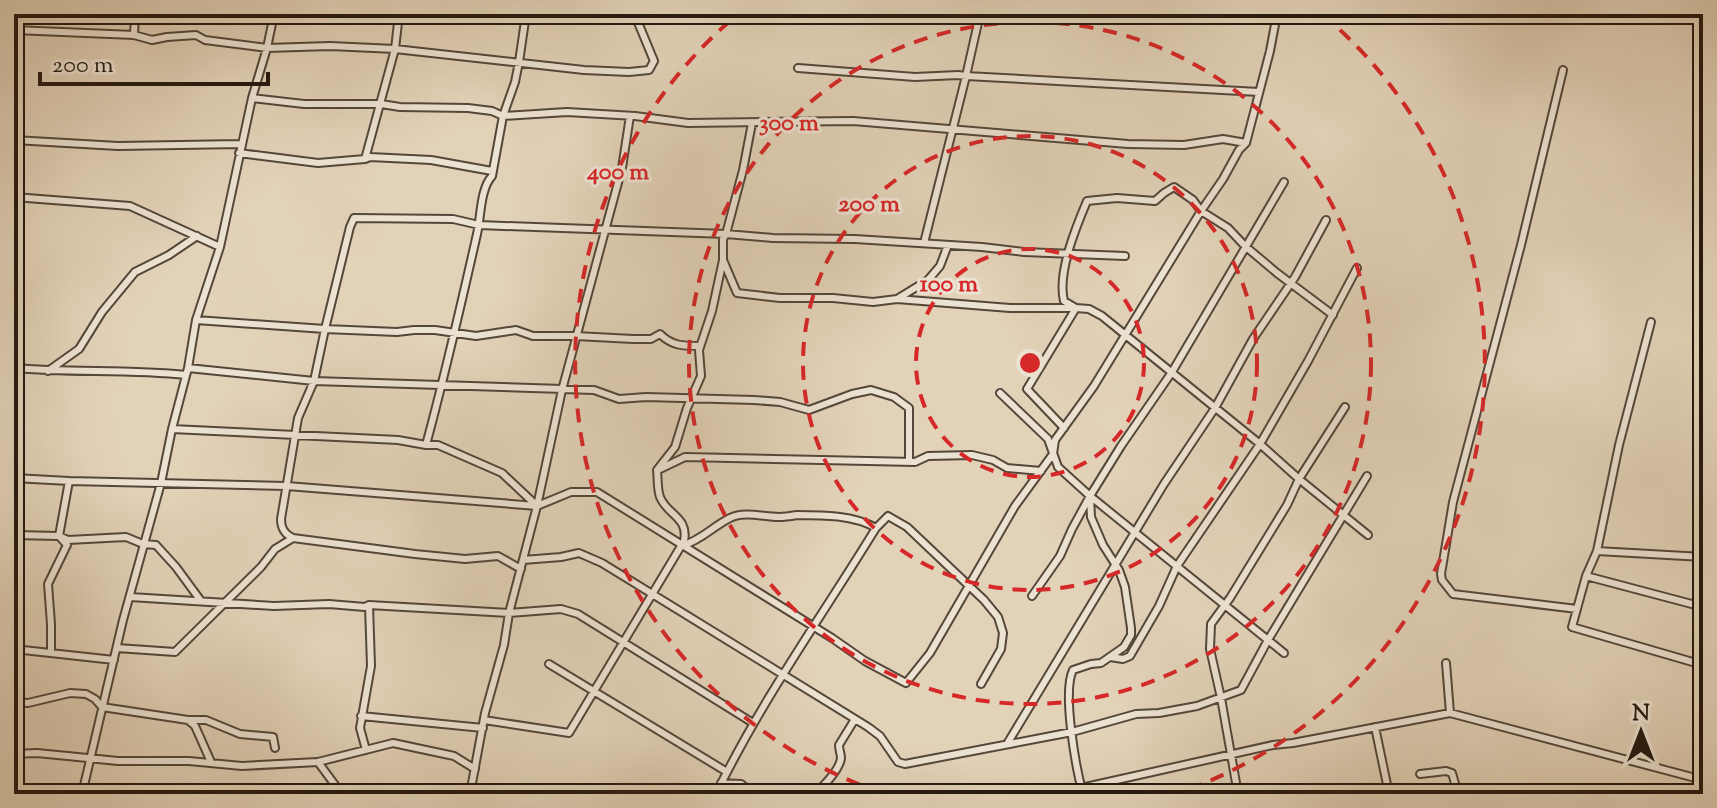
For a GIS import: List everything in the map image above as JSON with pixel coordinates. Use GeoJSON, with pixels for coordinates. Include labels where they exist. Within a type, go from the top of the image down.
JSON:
{"type":"FeatureCollection","features":[{"type":"Feature","properties":{"kind":"street"},"geometry":{"type":"LineString","coordinates":[[134,35],[135,15],[140,14]]}},
{"type":"Feature","properties":{"kind":"street"},"geometry":{"type":"LineString","coordinates":[[82,794],[108,680],[161,483],[196,320],[220,247],[241,144],[274,14]]}},
{"type":"Feature","properties":{"kind":"street"},"geometry":{"type":"LineString","coordinates":[[365,159],[395,49],[399,14]]}},
{"type":"Feature","properties":{"kind":"street"},"geometry":{"type":"LineString","coordinates":[[426,445],[479,225],[485,184],[492,176],[503,116],[515,82],[526,14]]}},
{"type":"Feature","properties":{"kind":"street"},"geometry":{"type":"LineString","coordinates":[[14,30],[134,35],[152,40],[196,35],[205,40],[267,48],[330,46],[395,49],[584,70],[649,70],[654,61],[632,14]]}},
{"type":"Feature","properties":{"kind":"street"},"geometry":{"type":"LineString","coordinates":[[924,243],[980,14]]}},
{"type":"Feature","properties":{"kind":"street"},"geometry":{"type":"LineString","coordinates":[[14,478],[287,486],[537,506],[571,492],[597,492],[865,661],[906,683],[930,653],[1015,506],[1053,454],[1055,440],[1094,386],[1246,143],[1277,14]]}},
{"type":"Feature","properties":{"kind":"street"},"geometry":{"type":"LineString","coordinates":[[798,68],[915,77],[958,75],[1259,92]]}},
{"type":"Feature","properties":{"kind":"street"},"geometry":{"type":"LineString","coordinates":[[1563,70],[1521,245],[1453,502],[1441,574],[1453,594],[1577,609]]}},
{"type":"Feature","properties":{"kind":"street"},"geometry":{"type":"LineString","coordinates":[[252,98],[304,104],[480,109],[503,116],[567,112],[688,123],[853,121],[1128,144],[1184,145],[1223,139],[1246,143]]}},
{"type":"Feature","properties":{"kind":"street"},"geometry":{"type":"LineString","coordinates":[[470,794],[483,724],[562,390],[622,168],[630,116]]}},
{"type":"Feature","properties":{"kind":"street"},"geometry":{"type":"LineString","coordinates":[[361,716],[569,733],[654,594],[682,546],[686,533],[684,526],[660,498],[657,470],[675,447],[701,376],[700,346],[712,311],[723,260],[722,246],[752,123]]}},
{"type":"Feature","properties":{"kind":"street"},"geometry":{"type":"LineString","coordinates":[[14,140],[118,146],[241,144]]}},
{"type":"Feature","properties":{"kind":"street"},"geometry":{"type":"LineString","coordinates":[[239,153],[318,163],[370,157],[431,160],[492,171]]}},
{"type":"Feature","properties":{"kind":"street"},"geometry":{"type":"LineString","coordinates":[[1032,596],[1060,556],[1090,496],[1121,446],[1172,372],[1284,182]]}},
{"type":"Feature","properties":{"kind":"street"},"geometry":{"type":"LineString","coordinates":[[1076,308],[1064,301],[1062,294],[1067,254],[1087,201],[1117,198],[1155,201],[1174,187],[1333,315]]}},
{"type":"Feature","properties":{"kind":"street"},"geometry":{"type":"LineString","coordinates":[[14,197],[130,206],[220,247]]}},
{"type":"Feature","properties":{"kind":"street"},"geometry":{"type":"LineString","coordinates":[[521,569],[498,556],[465,559],[415,554],[293,538],[283,530],[281,525],[298,418],[314,381],[354,218],[453,219],[479,225],[821,238],[1125,256]]}},
{"type":"Feature","properties":{"kind":"street"},"geometry":{"type":"LineString","coordinates":[[1007,744],[1164,484],[1215,408],[1326,220]]}},
{"type":"Feature","properties":{"kind":"street"},"geometry":{"type":"LineString","coordinates":[[48,371],[79,349],[102,312],[135,272],[197,236]]}},
{"type":"Feature","properties":{"kind":"street"},"geometry":{"type":"LineString","coordinates":[[897,299],[928,280],[940,266],[948,245]]}},
{"type":"Feature","properties":{"kind":"street"},"geometry":{"type":"LineString","coordinates":[[723,260],[737,293],[780,298],[873,302],[897,299],[1010,308],[1089,309],[1126,334],[1368,535]]}},
{"type":"Feature","properties":{"kind":"street"},"geometry":{"type":"LineString","coordinates":[[1110,657],[1123,659],[1130,656],[1159,606],[1177,566],[1260,444],[1357,268]]}},
{"type":"Feature","properties":{"kind":"street"},"geometry":{"type":"LineString","coordinates":[[1064,428],[1027,389],[1076,308]]}},
{"type":"Feature","properties":{"kind":"street"},"geometry":{"type":"LineString","coordinates":[[196,320],[325,329],[435,330],[476,336],[516,330],[533,336],[633,339],[651,339],[660,334],[676,345],[700,346]]}},
{"type":"Feature","properties":{"kind":"street"},"geometry":{"type":"LineString","coordinates":[[1651,322],[1619,445],[1597,551],[1586,576],[1572,627],[1703,665]]}},
{"type":"Feature","properties":{"kind":"street"},"geometry":{"type":"LineString","coordinates":[[14,368],[187,372],[314,381],[594,390],[619,399],[646,397],[780,402],[809,410],[871,390],[894,397],[909,408],[909,462]]}},
{"type":"Feature","properties":{"kind":"street"},"geometry":{"type":"LineString","coordinates":[[1000,393],[1048,439],[1058,467],[1284,653]]}},
{"type":"Feature","properties":{"kind":"street"},"geometry":{"type":"LineString","coordinates":[[1238,794],[1210,649],[1211,624],[1345,407]]}},
{"type":"Feature","properties":{"kind":"street"},"geometry":{"type":"LineString","coordinates":[[172,429],[398,440],[438,445],[502,473],[537,506]]}},
{"type":"Feature","properties":{"kind":"street"},"geometry":{"type":"LineString","coordinates":[[657,470],[685,457],[915,462],[928,456],[972,455],[993,460],[1007,468],[1041,471]]}},
{"type":"Feature","properties":{"kind":"street"},"geometry":{"type":"LineString","coordinates":[[523,560],[584,553],[855,719],[880,736],[898,762],[905,764],[1072,732],[1136,714],[1197,706],[1241,690],[1367,476]]}},
{"type":"Feature","properties":{"kind":"street"},"geometry":{"type":"LineString","coordinates":[[59,536],[69,481]]}},
{"type":"Feature","properties":{"kind":"street"},"geometry":{"type":"LineString","coordinates":[[1082,791],[1068,690],[1071,674],[1073,670],[1101,663],[1124,647],[1131,635],[1125,587],[1091,517],[1090,496]]}},
{"type":"Feature","properties":{"kind":"street"},"geometry":{"type":"LineString","coordinates":[[682,546],[706,535],[731,517],[750,515],[780,518],[823,516],[864,521],[876,528]]}},
{"type":"Feature","properties":{"kind":"street"},"geometry":{"type":"LineString","coordinates":[[716,794],[753,723],[812,626],[876,528],[888,516],[907,527],[998,617],[1003,633],[1001,649],[981,684]]}},
{"type":"Feature","properties":{"kind":"street"},"geometry":{"type":"LineString","coordinates":[[14,535],[59,536],[68,540],[126,537],[156,545],[201,601]]}},
{"type":"Feature","properties":{"kind":"street"},"geometry":{"type":"LineString","coordinates":[[51,652],[48,584],[67,545],[59,536]]}},
{"type":"Feature","properties":{"kind":"street"},"geometry":{"type":"LineString","coordinates":[[117,648],[175,652],[261,567],[275,549],[293,538]]}},
{"type":"Feature","properties":{"kind":"street"},"geometry":{"type":"LineString","coordinates":[[1597,551],[1703,557]]}},
{"type":"Feature","properties":{"kind":"street"},"geometry":{"type":"LineString","coordinates":[[1586,576],[1703,607]]}},
{"type":"Feature","properties":{"kind":"street"},"geometry":{"type":"LineString","coordinates":[[130,597],[274,606],[369,605],[509,613],[569,610],[753,723]]}},
{"type":"Feature","properties":{"kind":"street"},"geometry":{"type":"LineString","coordinates":[[366,750],[360,728],[371,666],[369,605]]}},
{"type":"Feature","properties":{"kind":"street"},"geometry":{"type":"LineString","coordinates":[[14,649],[114,660]]}},
{"type":"Feature","properties":{"kind":"street"},"geometry":{"type":"LineString","coordinates":[[1446,663],[1450,713]]}},
{"type":"Feature","properties":{"kind":"street"},"geometry":{"type":"LineString","coordinates":[[549,664],[727,772]]}},
{"type":"Feature","properties":{"kind":"street"},"geometry":{"type":"LineString","coordinates":[[14,702],[28,703],[70,693],[86,694],[102,707],[206,720],[240,734],[273,737],[275,748]]}},
{"type":"Feature","properties":{"kind":"street"},"geometry":{"type":"LineString","coordinates":[[1046,794],[1082,791],[1273,745],[1450,713],[1703,780]]}},
{"type":"Feature","properties":{"kind":"street"},"geometry":{"type":"LineString","coordinates":[[813,794],[822,789],[838,765],[841,759],[839,745],[855,719]]}},
{"type":"Feature","properties":{"kind":"street"},"geometry":{"type":"LineString","coordinates":[[188,720],[195,726],[211,762]]}},
{"type":"Feature","properties":{"kind":"street"},"geometry":{"type":"LineString","coordinates":[[1375,727],[1389,794]]}},
{"type":"Feature","properties":{"kind":"street"},"geometry":{"type":"LineString","coordinates":[[14,754],[242,766],[318,762],[389,743],[400,743],[454,756],[475,769]]}},
{"type":"Feature","properties":{"kind":"street"},"geometry":{"type":"LineString","coordinates":[[318,762],[339,794]]}},
{"type":"Feature","properties":{"kind":"street"},"geometry":{"type":"LineString","coordinates":[[1420,774],[1452,773],[1458,794]]}},
{"type":"Feature","properties":{"kind":"street"},"geometry":{"type":"LineString","coordinates":[[721,783],[741,784],[754,794]]}},
{"type":"Feature","properties":{"kind":"street"},"geometry":{"type":"LineString","coordinates":[[774,794],[777,791],[781,794]]}}]}
